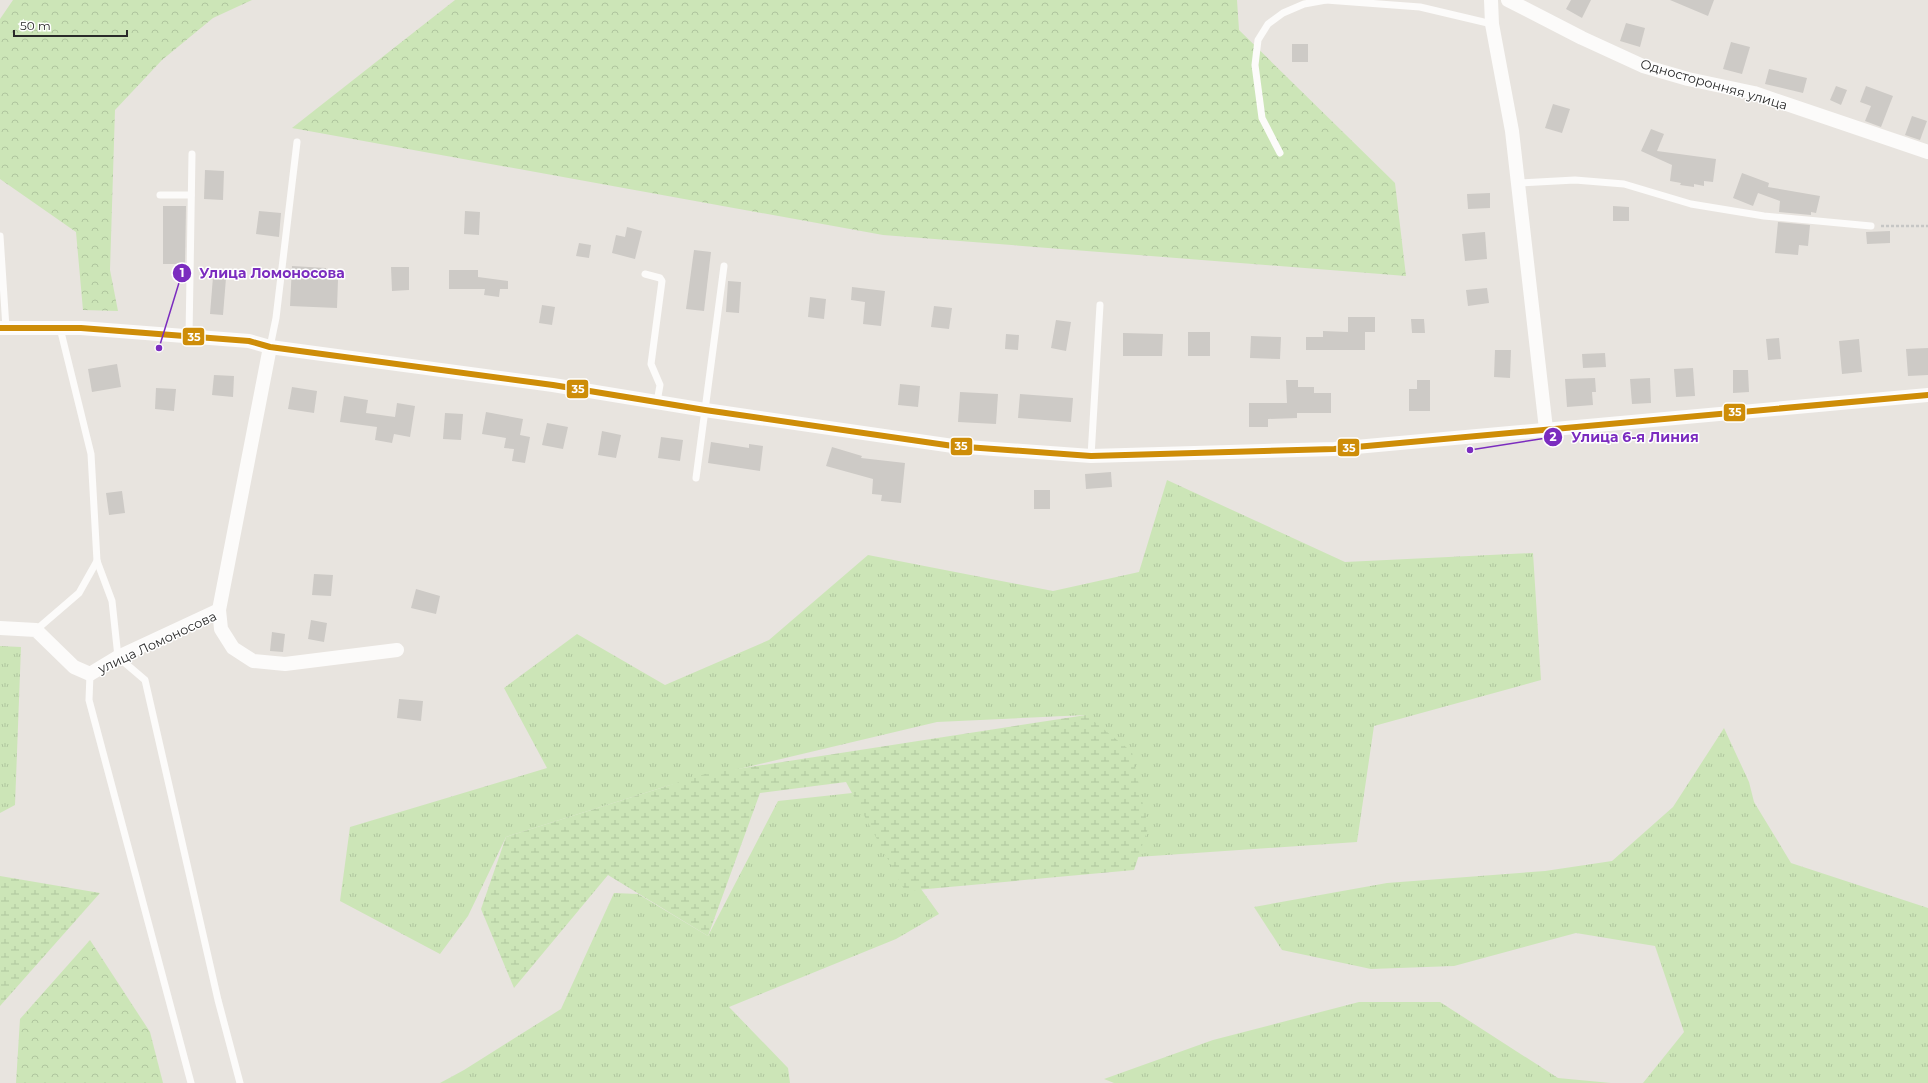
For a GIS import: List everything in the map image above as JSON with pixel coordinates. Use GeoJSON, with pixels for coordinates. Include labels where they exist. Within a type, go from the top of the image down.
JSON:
{"type":"FeatureCollection","features":[{"type":"Feature","properties":{"kind":"street"},"geometry":{"type":"LineString","coordinates":[[1491,0],[1492,24],[1512,131],[1546,429]]}},
{"type":"Feature","properties":{"kind":"street","name":"Односторонняя улица"},"geometry":{"type":"LineString","coordinates":[[1508,0],[1582,38],[1643,66],[1688,79],[1754,93],[1928,152]]}},
{"type":"Feature","properties":{"kind":"street"},"geometry":{"type":"LineString","coordinates":[[3,328],[60,328],[249,341],[270,347],[553,384],[705,410],[953,446],[1091,456],[1334,449],[1928,396]]}},
{"type":"Feature","properties":{"kind":"street"},"geometry":{"type":"LineString","coordinates":[[219,610],[270,347]]}},
{"type":"Feature","properties":{"kind":"street","name":"улица Ломоносова"},"geometry":{"type":"LineString","coordinates":[[36,630],[74,667],[90,674],[118,657],[219,610],[221,629],[233,648],[253,661],[285,664],[397,650]]}},
{"type":"Feature","properties":{"kind":"street"},"geometry":{"type":"LineString","coordinates":[[0,628],[36,630]]}},
{"type":"Feature","properties":{"kind":"lane"},"geometry":{"type":"LineString","coordinates":[[1280,153],[1262,118],[1255,65],[1258,40],[1268,24],[1283,13],[1304,4],[1326,0],[1420,7],[1492,24]]}},
{"type":"Feature","properties":{"kind":"lane"},"geometry":{"type":"LineString","coordinates":[[270,347],[276,318],[297,142]]}},
{"type":"Feature","properties":{"kind":"lane"},"geometry":{"type":"LineString","coordinates":[[189,337],[192,154]]}},
{"type":"Feature","properties":{"kind":"lane"},"geometry":{"type":"LineString","coordinates":[[1518,183],[1575,180],[1624,184],[1691,204],[1764,216],[1871,226]]}},
{"type":"Feature","properties":{"kind":"lane"},"geometry":{"type":"LineString","coordinates":[[160,195],[191,195]]}},
{"type":"Feature","properties":{"kind":"lane"},"geometry":{"type":"LineString","coordinates":[[0,236],[3,328]]}},
{"type":"Feature","properties":{"kind":"lane"},"geometry":{"type":"LineString","coordinates":[[696,478],[724,266]]}},
{"type":"Feature","properties":{"kind":"lane"},"geometry":{"type":"LineString","coordinates":[[645,274],[660,278],[662,281],[651,364],[660,384],[657,402]]}},
{"type":"Feature","properties":{"kind":"lane"},"geometry":{"type":"LineString","coordinates":[[1091,456],[1100,305]]}},
{"type":"Feature","properties":{"kind":"lane"},"geometry":{"type":"LineString","coordinates":[[60,328],[91,454],[97,561],[112,601],[118,657],[145,680],[218,1000],[240,1083]]}},
{"type":"Feature","properties":{"kind":"lane"},"geometry":{"type":"LineString","coordinates":[[36,630],[79,593],[97,561]]}},
{"type":"Feature","properties":{"kind":"lane"},"geometry":{"type":"LineString","coordinates":[[90,674],[89,700],[191,1083]]}},
{"type":"Feature","properties":{"kind":"path"},"geometry":{"type":"LineString","coordinates":[[1871,226],[1928,226]]}},
{"type":"Feature","properties":{"kind":"green space"},"geometry":{"type":"Polygon","coordinates":[[[13,0],[252,0],[213,18],[162,60],[115,110],[110,270],[118,311],[83,310],[76,232],[0,179],[0,19],[13,0]]]}},
{"type":"Feature","properties":{"kind":"green space"},"geometry":{"type":"Polygon","coordinates":[[[455,0],[1237,0],[1239,30],[1395,183],[1406,276],[883,235],[292,128],[455,0]]]}},
{"type":"Feature","properties":{"kind":"green space"},"geometry":{"type":"Polygon","coordinates":[[[1167,480],[1345,562],[1533,553],[1541,680],[1374,726],[1357,842],[1108,859],[1086,715],[937,722],[667,786],[506,837],[468,916],[440,954],[340,901],[350,827],[547,768],[504,688],[577,634],[665,685],[769,640],[868,555],[1053,591],[1139,572],[1167,480]]]}},
{"type":"Feature","properties":{"kind":"green space"},"geometry":{"type":"Polygon","coordinates":[[[0,646],[21,647],[15,805],[0,813],[0,646]]]}},
{"type":"Feature","properties":{"kind":"green space"},"geometry":{"type":"Polygon","coordinates":[[[1086,715],[1132,752],[1148,828],[1134,870],[905,891],[846,782],[760,793],[708,936],[608,875],[514,988],[481,909],[506,837],[705,774],[1086,715]]]}},
{"type":"Feature","properties":{"kind":"green space"},"geometry":{"type":"Polygon","coordinates":[[[1724,728],[1749,782],[1754,802],[1791,863],[1928,908],[1928,1083],[1643,1083],[1684,1032],[1655,946],[1576,933],[1454,966],[1371,969],[1282,950],[1254,907],[1387,883],[1545,871],[1612,861],[1673,807],[1724,728]]]}},
{"type":"Feature","properties":{"kind":"green space"},"geometry":{"type":"Polygon","coordinates":[[[852,793],[939,914],[896,939],[729,1007],[788,1068],[790,1083],[440,1083],[464,1070],[561,1009],[614,893],[638,894],[708,936],[778,801],[852,793]]]}},
{"type":"Feature","properties":{"kind":"green space"},"geometry":{"type":"Polygon","coordinates":[[[0,876],[100,893],[0,1006],[0,876]]]}},
{"type":"Feature","properties":{"kind":"green space"},"geometry":{"type":"Polygon","coordinates":[[[90,940],[150,1032],[163,1083],[16,1083],[20,1019],[90,940]]]}},
{"type":"Feature","properties":{"kind":"green space"},"geometry":{"type":"Polygon","coordinates":[[[1359,1002],[1440,1002],[1558,1078],[1611,1083],[1114,1083],[1104,1079],[1213,1040],[1359,1002]]]}},
{"type":"Feature","properties":{"kind":"building"},"geometry":{"type":"Polygon","coordinates":[[[1571,0],[1591,0],[1582,18],[1566,9],[1571,0]]]}},
{"type":"Feature","properties":{"kind":"building"},"geometry":{"type":"Polygon","coordinates":[[[1670,0],[1714,0],[1708,16],[1670,0]]]}},
{"type":"Feature","properties":{"kind":"building"},"geometry":{"type":"Polygon","coordinates":[[[1626,23],[1645,28],[1640,47],[1620,41],[1626,23]]]}},
{"type":"Feature","properties":{"kind":"building"},"geometry":{"type":"Polygon","coordinates":[[[1731,42],[1750,47],[1742,74],[1723,69],[1731,42]]]}},
{"type":"Feature","properties":{"kind":"building"},"geometry":{"type":"Polygon","coordinates":[[[1292,44],[1308,44],[1308,62],[1292,62],[1292,44]]]}},
{"type":"Feature","properties":{"kind":"building"},"geometry":{"type":"Polygon","coordinates":[[[1769,69],[1807,78],[1803,93],[1765,84],[1769,69]]]}},
{"type":"Feature","properties":{"kind":"building"},"geometry":{"type":"Polygon","coordinates":[[[1836,86],[1847,90],[1841,105],[1830,100],[1836,86]]]}},
{"type":"Feature","properties":{"kind":"building"},"geometry":{"type":"Polygon","coordinates":[[[1866,86],[1893,96],[1881,127],[1865,121],[1871,106],[1860,102],[1866,86]]]}},
{"type":"Feature","properties":{"kind":"building"},"geometry":{"type":"Polygon","coordinates":[[[1553,104],[1570,109],[1562,133],[1545,128],[1553,104]]]}},
{"type":"Feature","properties":{"kind":"building"},"geometry":{"type":"Polygon","coordinates":[[[1912,116],[1927,121],[1920,140],[1905,135],[1912,116]]]}},
{"type":"Feature","properties":{"kind":"building"},"geometry":{"type":"Polygon","coordinates":[[[1651,129],[1664,134],[1657,151],[1716,159],[1713,182],[1704,181],[1704,186],[1694,184],[1694,187],[1680,185],[1681,183],[1670,181],[1672,165],[1641,151],[1651,129]]]}},
{"type":"Feature","properties":{"kind":"building"},"geometry":{"type":"Polygon","coordinates":[[[205,170],[224,171],[223,200],[204,199],[205,170]]]}},
{"type":"Feature","properties":{"kind":"building"},"geometry":{"type":"Polygon","coordinates":[[[1742,173],[1769,183],[1768,187],[1820,196],[1816,213],[1811,212],[1811,215],[1779,212],[1780,201],[1758,193],[1753,206],[1733,198],[1742,173]]]}},
{"type":"Feature","properties":{"kind":"building"},"geometry":{"type":"Polygon","coordinates":[[[1490,193],[1490,208],[1468,209],[1467,194],[1490,193]]]}},
{"type":"Feature","properties":{"kind":"building"},"geometry":{"type":"Polygon","coordinates":[[[163,206],[186,206],[185,264],[163,264],[163,206]]]}},
{"type":"Feature","properties":{"kind":"building"},"geometry":{"type":"Polygon","coordinates":[[[1613,206],[1629,207],[1629,221],[1613,221],[1613,206]]]}},
{"type":"Feature","properties":{"kind":"building"},"geometry":{"type":"Polygon","coordinates":[[[259,211],[281,213],[279,237],[256,234],[259,211]]]}},
{"type":"Feature","properties":{"kind":"building"},"geometry":{"type":"Polygon","coordinates":[[[465,211],[480,212],[479,235],[464,234],[465,211]]]}},
{"type":"Feature","properties":{"kind":"building"},"geometry":{"type":"Polygon","coordinates":[[[1778,222],[1810,225],[1808,246],[1799,245],[1798,255],[1775,253],[1778,222]]]}},
{"type":"Feature","properties":{"kind":"building"},"geometry":{"type":"Polygon","coordinates":[[[627,227],[642,231],[635,259],[612,253],[616,235],[625,237],[627,227]]]}},
{"type":"Feature","properties":{"kind":"building"},"geometry":{"type":"Polygon","coordinates":[[[1890,231],[1890,243],[1867,244],[1866,232],[1890,231]]]}},
{"type":"Feature","properties":{"kind":"building"},"geometry":{"type":"Polygon","coordinates":[[[1485,232],[1487,259],[1465,261],[1462,234],[1485,232]]]}},
{"type":"Feature","properties":{"kind":"building"},"geometry":{"type":"Polygon","coordinates":[[[579,243],[591,245],[589,258],[576,256],[579,243]]]}},
{"type":"Feature","properties":{"kind":"building"},"geometry":{"type":"Polygon","coordinates":[[[694,250],[711,252],[704,311],[686,309],[694,250]]]}},
{"type":"Feature","properties":{"kind":"building"},"geometry":{"type":"Polygon","coordinates":[[[292,266],[326,268],[326,279],[338,280],[337,308],[290,306],[292,266]]]}},
{"type":"Feature","properties":{"kind":"building"},"geometry":{"type":"Polygon","coordinates":[[[391,267],[409,267],[409,290],[392,291],[391,267]]]}},
{"type":"Feature","properties":{"kind":"building"},"geometry":{"type":"Polygon","coordinates":[[[449,270],[478,270],[478,277],[508,281],[508,289],[500,289],[499,297],[484,295],[485,289],[449,289],[449,270]]]}},
{"type":"Feature","properties":{"kind":"building"},"geometry":{"type":"Polygon","coordinates":[[[213,277],[226,278],[223,315],[210,314],[213,277]]]}},
{"type":"Feature","properties":{"kind":"building"},"geometry":{"type":"Polygon","coordinates":[[[728,281],[741,282],[739,313],[726,312],[728,281]]]}},
{"type":"Feature","properties":{"kind":"building"},"geometry":{"type":"Polygon","coordinates":[[[852,287],[885,291],[881,326],[863,324],[865,302],[851,300],[852,287]]]}},
{"type":"Feature","properties":{"kind":"building"},"geometry":{"type":"Polygon","coordinates":[[[1487,288],[1489,303],[1468,306],[1466,290],[1487,288]]]}},
{"type":"Feature","properties":{"kind":"building"},"geometry":{"type":"Polygon","coordinates":[[[810,297],[826,299],[824,319],[808,317],[810,297]]]}},
{"type":"Feature","properties":{"kind":"building"},"geometry":{"type":"Polygon","coordinates":[[[542,305],[555,307],[552,325],[539,323],[542,305]]]}},
{"type":"Feature","properties":{"kind":"building"},"geometry":{"type":"Polygon","coordinates":[[[934,306],[952,308],[949,329],[931,327],[934,306]]]}},
{"type":"Feature","properties":{"kind":"building"},"geometry":{"type":"Polygon","coordinates":[[[1348,317],[1375,317],[1375,332],[1365,332],[1365,350],[1306,350],[1306,337],[1323,337],[1323,331],[1348,332],[1348,317]]]}},
{"type":"Feature","properties":{"kind":"building"},"geometry":{"type":"Polygon","coordinates":[[[1411,319],[1424,319],[1425,333],[1412,333],[1411,319]]]}},
{"type":"Feature","properties":{"kind":"building"},"geometry":{"type":"Polygon","coordinates":[[[1056,320],[1071,322],[1066,351],[1051,348],[1056,320]]]}},
{"type":"Feature","properties":{"kind":"building"},"geometry":{"type":"Polygon","coordinates":[[[1188,332],[1210,332],[1210,356],[1188,356],[1188,332]]]}},
{"type":"Feature","properties":{"kind":"building"},"geometry":{"type":"Polygon","coordinates":[[[1123,333],[1163,334],[1162,356],[1123,356],[1123,333]]]}},
{"type":"Feature","properties":{"kind":"building"},"geometry":{"type":"Polygon","coordinates":[[[1006,334],[1019,335],[1018,350],[1005,349],[1006,334]]]}},
{"type":"Feature","properties":{"kind":"building"},"geometry":{"type":"Polygon","coordinates":[[[1251,336],[1281,337],[1280,359],[1250,358],[1251,336]]]}},
{"type":"Feature","properties":{"kind":"building"},"geometry":{"type":"Polygon","coordinates":[[[1779,338],[1781,359],[1768,360],[1766,339],[1779,338]]]}},
{"type":"Feature","properties":{"kind":"building"},"geometry":{"type":"Polygon","coordinates":[[[1859,339],[1862,372],[1842,374],[1839,341],[1859,339]]]}},
{"type":"Feature","properties":{"kind":"building"},"geometry":{"type":"Polygon","coordinates":[[[1928,348],[1928,375],[1908,376],[1906,349],[1928,348]]]}},
{"type":"Feature","properties":{"kind":"building"},"geometry":{"type":"Polygon","coordinates":[[[1495,350],[1511,350],[1510,378],[1494,377],[1495,350]]]}},
{"type":"Feature","properties":{"kind":"building"},"geometry":{"type":"Polygon","coordinates":[[[1605,353],[1606,367],[1583,368],[1582,354],[1605,353]]]}},
{"type":"Feature","properties":{"kind":"building"},"geometry":{"type":"Polygon","coordinates":[[[117,364],[121,387],[92,392],[88,369],[117,364]]]}},
{"type":"Feature","properties":{"kind":"building"},"geometry":{"type":"Polygon","coordinates":[[[1693,368],[1695,396],[1676,397],[1674,369],[1693,368]]]}},
{"type":"Feature","properties":{"kind":"building"},"geometry":{"type":"Polygon","coordinates":[[[1733,370],[1748,370],[1749,392],[1733,393],[1733,370]]]}},
{"type":"Feature","properties":{"kind":"building"},"geometry":{"type":"Polygon","coordinates":[[[214,375],[234,376],[233,397],[212,395],[214,375]]]}},
{"type":"Feature","properties":{"kind":"building"},"geometry":{"type":"Polygon","coordinates":[[[1595,378],[1596,392],[1592,392],[1593,405],[1567,407],[1565,379],[1595,378]]]}},
{"type":"Feature","properties":{"kind":"building"},"geometry":{"type":"Polygon","coordinates":[[[1650,378],[1651,403],[1632,404],[1630,379],[1650,378]]]}},
{"type":"Feature","properties":{"kind":"building"},"geometry":{"type":"Polygon","coordinates":[[[1286,380],[1298,380],[1298,387],[1314,387],[1314,393],[1331,393],[1331,413],[1297,413],[1297,418],[1268,419],[1268,427],[1249,427],[1249,403],[1287,403],[1286,380]]]}},
{"type":"Feature","properties":{"kind":"building"},"geometry":{"type":"Polygon","coordinates":[[[1417,380],[1430,380],[1430,411],[1409,411],[1409,389],[1417,389],[1417,380]]]}},
{"type":"Feature","properties":{"kind":"building"},"geometry":{"type":"Polygon","coordinates":[[[900,384],[920,386],[918,407],[898,405],[900,384]]]}},
{"type":"Feature","properties":{"kind":"building"},"geometry":{"type":"Polygon","coordinates":[[[292,387],[317,391],[314,413],[288,409],[292,387]]]}},
{"type":"Feature","properties":{"kind":"building"},"geometry":{"type":"Polygon","coordinates":[[[156,388],[176,389],[174,411],[155,409],[156,388]]]}},
{"type":"Feature","properties":{"kind":"building"},"geometry":{"type":"Polygon","coordinates":[[[960,392],[998,394],[996,424],[958,422],[960,392]]]}},
{"type":"Feature","properties":{"kind":"building"},"geometry":{"type":"Polygon","coordinates":[[[1020,394],[1073,398],[1071,422],[1018,418],[1020,394]]]}},
{"type":"Feature","properties":{"kind":"building"},"geometry":{"type":"Polygon","coordinates":[[[344,396],[368,400],[366,413],[395,417],[397,403],[415,406],[410,437],[394,434],[392,443],[375,440],[377,427],[340,422],[344,396]]]}},
{"type":"Feature","properties":{"kind":"building"},"geometry":{"type":"Polygon","coordinates":[[[486,412],[523,419],[520,435],[530,437],[525,463],[512,461],[514,449],[504,448],[506,438],[482,434],[486,412]]]}},
{"type":"Feature","properties":{"kind":"building"},"geometry":{"type":"Polygon","coordinates":[[[445,413],[463,414],[461,440],[443,439],[445,413]]]}},
{"type":"Feature","properties":{"kind":"building"},"geometry":{"type":"Polygon","coordinates":[[[547,423],[568,427],[563,449],[542,445],[547,423]]]}},
{"type":"Feature","properties":{"kind":"building"},"geometry":{"type":"Polygon","coordinates":[[[602,431],[621,435],[616,458],[598,455],[602,431]]]}},
{"type":"Feature","properties":{"kind":"building"},"geometry":{"type":"Polygon","coordinates":[[[661,437],[683,440],[680,461],[658,458],[661,437]]]}},
{"type":"Feature","properties":{"kind":"building"},"geometry":{"type":"Polygon","coordinates":[[[711,442],[749,448],[749,444],[763,446],[760,471],[708,463],[711,442]]]}},
{"type":"Feature","properties":{"kind":"building"},"geometry":{"type":"Polygon","coordinates":[[[832,447],[862,456],[861,458],[905,463],[901,503],[881,501],[882,495],[872,494],[873,479],[826,466],[832,447]]]}},
{"type":"Feature","properties":{"kind":"building"},"geometry":{"type":"Polygon","coordinates":[[[1111,472],[1112,487],[1086,489],[1085,474],[1111,472]]]}},
{"type":"Feature","properties":{"kind":"building"},"geometry":{"type":"Polygon","coordinates":[[[1034,490],[1050,490],[1050,509],[1034,509],[1034,490]]]}},
{"type":"Feature","properties":{"kind":"building"},"geometry":{"type":"Polygon","coordinates":[[[122,491],[125,513],[109,515],[106,493],[122,491]]]}},
{"type":"Feature","properties":{"kind":"building"},"geometry":{"type":"Polygon","coordinates":[[[314,574],[333,575],[331,596],[312,595],[314,574]]]}},
{"type":"Feature","properties":{"kind":"building"},"geometry":{"type":"Polygon","coordinates":[[[416,589],[440,596],[436,614],[411,608],[416,589]]]}},
{"type":"Feature","properties":{"kind":"building"},"geometry":{"type":"Polygon","coordinates":[[[311,620],[327,623],[324,642],[308,639],[311,620]]]}},
{"type":"Feature","properties":{"kind":"building"},"geometry":{"type":"Polygon","coordinates":[[[272,632],[285,634],[283,652],[270,651],[272,632]]]}},
{"type":"Feature","properties":{"kind":"building"},"geometry":{"type":"Polygon","coordinates":[[[399,699],[423,701],[421,721],[397,718],[399,699]]]}},
{"type":"Feature","properties":{"kind":"transit line","name":"35"},"geometry":{"type":"LineString","coordinates":[[0,328],[81,328],[249,341],[270,347],[553,385],[705,410],[953,446],[1091,456],[1334,449],[1928,395]]}},
{"type":"Feature","properties":{"kind":"place","name":"Улица Ломоносова"},"geometry":{"type":"Point","coordinates":[159,348]}},
{"type":"Feature","properties":{"kind":"place","name":"Улица 6-я Линия"},"geometry":{"type":"Point","coordinates":[1470,450]}}]}
